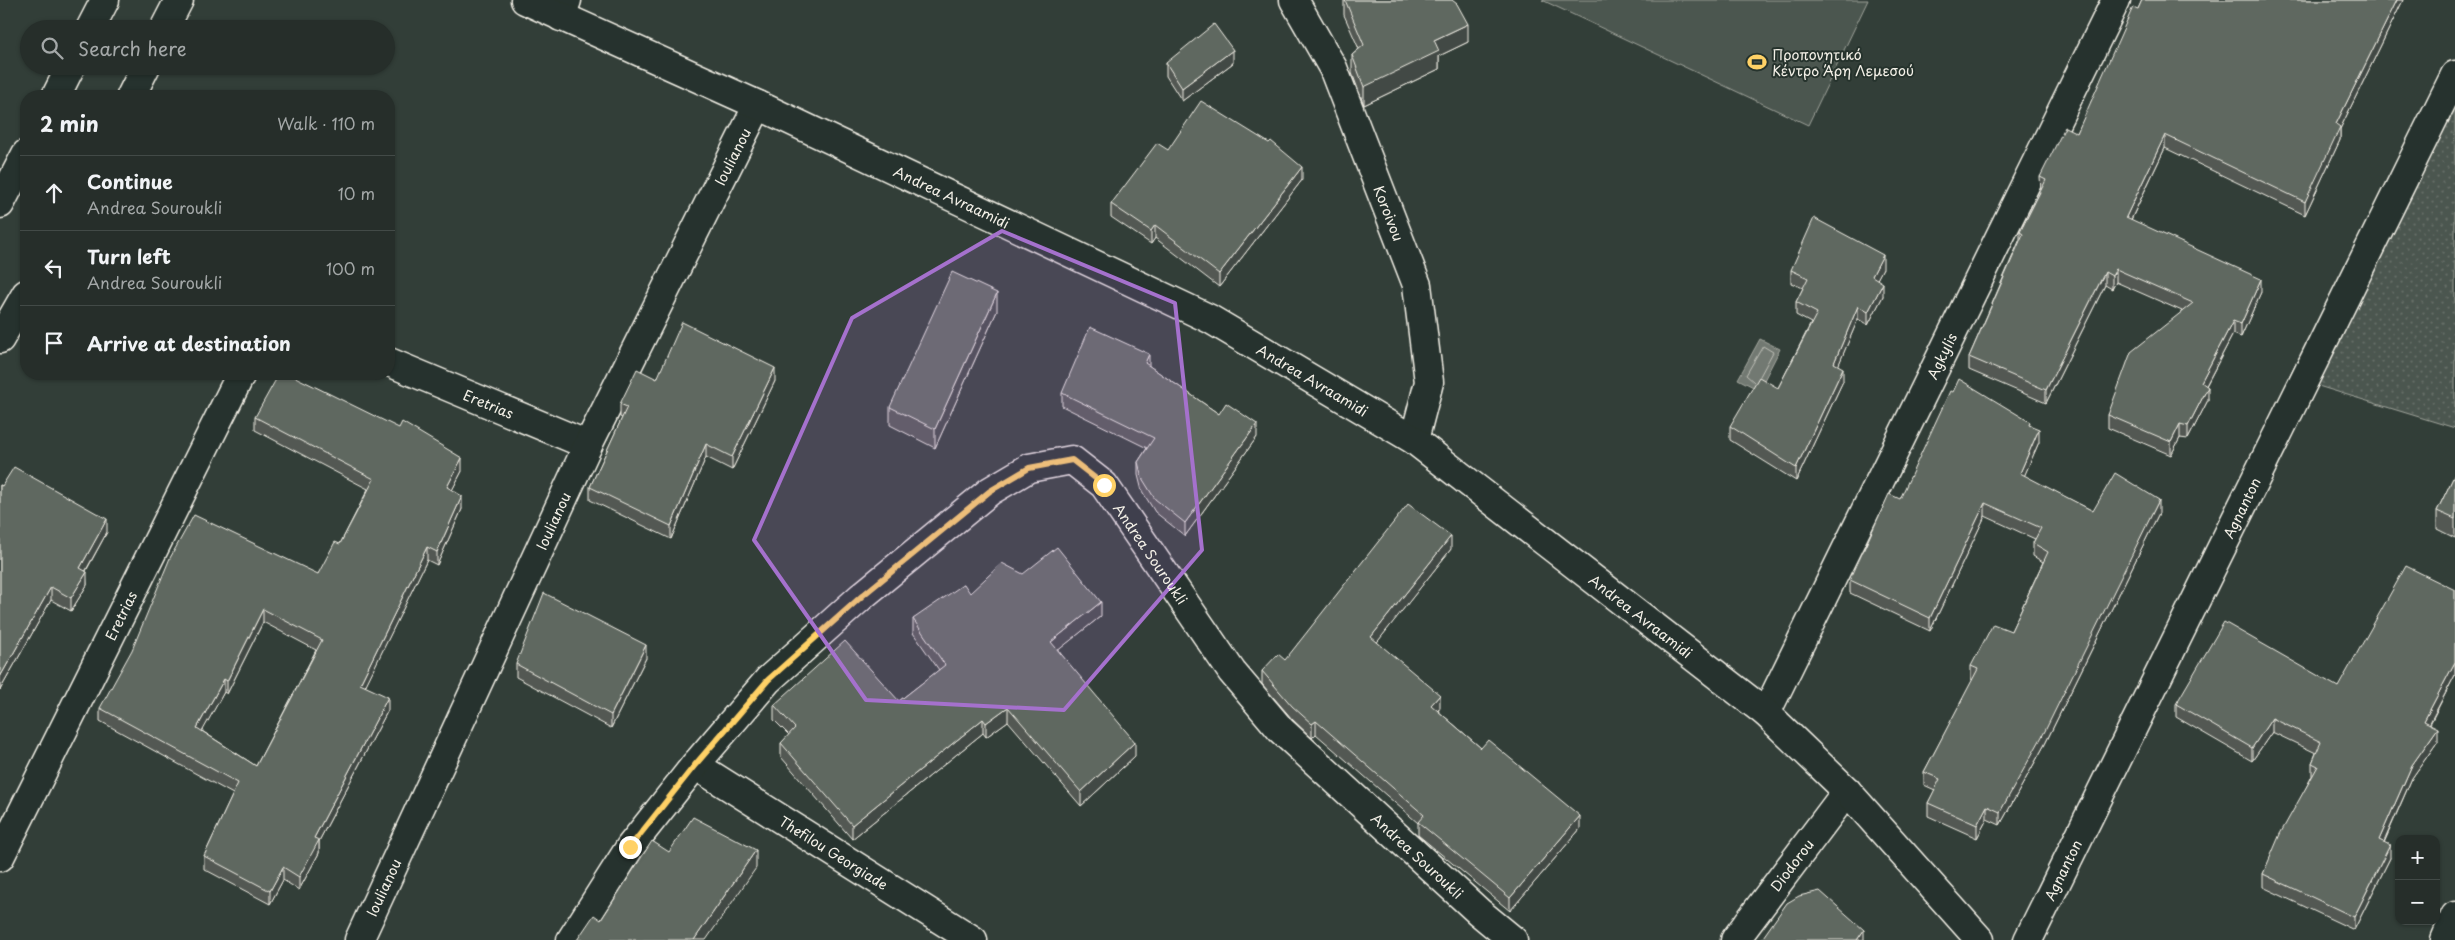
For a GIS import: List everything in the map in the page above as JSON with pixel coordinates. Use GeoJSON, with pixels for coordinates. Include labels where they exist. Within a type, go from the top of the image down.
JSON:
{"type":"FeatureCollection","features":[{"type":"Feature","properties":{"kind":"street"},"geometry":{"type":"LineString","coordinates":[[95,20],[105,0]]}},
{"type":"Feature","properties":{"kind":"street"},"geometry":{"type":"LineString","coordinates":[[169,20],[179,0]]}},
{"type":"Feature","properties":{"kind":"street","name":"Andrea Avraamidi"},"geometry":{"type":"LineString","coordinates":[[525,0],[564,8],[758,105],[1210,319],[1414,440],[1766,713],[1847,790],[1980,940]]}},
{"type":"Feature","properties":{"kind":"street","name":"Koroivou"},"geometry":{"type":"LineString","coordinates":[[1294,0],[1333,68],[1417,285],[1429,382],[1414,440]]}},
{"type":"Feature","properties":{"kind":"street","name":"Agkylis"},"geometry":{"type":"LineString","coordinates":[[1766,713],[2116,0]]}},
{"type":"Feature","properties":{"kind":"street"},"geometry":{"type":"LineString","coordinates":[[59,90],[66,75]]}},
{"type":"Feature","properties":{"kind":"street"},"geometry":{"type":"LineString","coordinates":[[134,90],[142,75]]}},
{"type":"Feature","properties":{"kind":"street","name":"Agnanton"},"geometry":{"type":"LineString","coordinates":[[2028,940],[2455,75]]}},
{"type":"Feature","properties":{"kind":"street","name":"Ioulianou"},"geometry":{"type":"LineString","coordinates":[[359,940],[588,445],[758,105]]}},
{"type":"Feature","properties":{"kind":"street"},"geometry":{"type":"LineString","coordinates":[[0,204],[20,166]]}},
{"type":"Feature","properties":{"kind":"street"},"geometry":{"type":"LineString","coordinates":[[0,339],[20,304]]}},
{"type":"Feature","properties":{"kind":"street","name":"Eretrias"},"geometry":{"type":"LineString","coordinates":[[395,365],[588,445]]}},
{"type":"Feature","properties":{"kind":"street","name":"Eretrias"},"geometry":{"type":"LineString","coordinates":[[0,857],[238,380]]}},
{"type":"Feature","properties":{"kind":"street","name":"Andrea Souroukli"},"geometry":{"type":"LineString","coordinates":[[571,940],[630,847],[695,765],[768,680],[862,596],[990,491],[1029,468],[1072,460],[1104,485],[1232,672],[1281,730],[1472,905],[1513,940]]}},
{"type":"Feature","properties":{"kind":"street","name":"Thefilou Georgiade"},"geometry":{"type":"LineString","coordinates":[[695,765],[973,940]]}},
{"type":"Feature","properties":{"kind":"street","name":"Diodorou"},"geometry":{"type":"LineString","coordinates":[[1735,940],[1847,790]]}},
{"type":"Feature","properties":{"kind":"street"},"geometry":{"type":"LineString","coordinates":[[2445,940],[2455,916]]}},
{"type":"Feature","properties":{"kind":"highlighted area"},"geometry":{"type":"Polygon","coordinates":[[[1002,231],[1175,303],[1202,550],[1064,710],[866,700],[754,540],[852,318],[1002,231]]]}},
{"type":"Feature","properties":{"kind":"shaded area","name":"Προπονητικό Κέντρο Άρη Λεμεσού"},"geometry":{"type":"Polygon","coordinates":[[[1542,0],[1868,0],[1808,125],[1542,0]]]}},
{"type":"Feature","properties":{"kind":"shaded area"},"geometry":{"type":"Polygon","coordinates":[[[2455,90],[2455,428],[2315,385],[2455,90]]]}},
{"type":"Feature","properties":{"kind":"water"},"geometry":{"type":"Polygon","coordinates":[[[1760,339],[1780,349],[1759,390],[1738,379],[1760,339]]]}},
{"type":"Feature","properties":{"kind":"building"},"geometry":{"type":"Polygon","coordinates":[[[1345,0],[1452,0],[1457,4],[1468,24],[1434,40],[1439,51],[1364,87],[1352,55],[1364,45],[1345,0]]]}},
{"type":"Feature","properties":{"kind":"building"},"geometry":{"type":"Polygon","coordinates":[[[2142,0],[2397,0],[2336,124],[2340,127],[2305,202],[2165,135],[2126,217],[2261,279],[2241,324],[2233,321],[2201,382],[2208,387],[2188,426],[2180,424],[2171,442],[2108,415],[2131,352],[2193,303],[2116,269],[2112,276],[2105,272],[2046,390],[1969,357],[2023,234],[2020,232],[2046,180],[2040,177],[2065,127],[2077,133],[2133,7],[2138,9],[2142,0]]]}},
{"type":"Feature","properties":{"kind":"building"},"geometry":{"type":"Polygon","coordinates":[[[1214,24],[1233,50],[1182,88],[1166,63],[1214,24]]]}},
{"type":"Feature","properties":{"kind":"building"},"geometry":{"type":"Polygon","coordinates":[[[1201,101],[1269,143],[1271,141],[1302,167],[1219,274],[1155,225],[1151,231],[1111,204],[1157,143],[1168,150],[1201,101]]]}},
{"type":"Feature","properties":{"kind":"building"},"geometry":{"type":"Polygon","coordinates":[[[1814,218],[1883,255],[1872,276],[1883,283],[1868,312],[1858,306],[1834,363],[1843,368],[1796,468],[1730,426],[1759,377],[1778,388],[1817,313],[1796,302],[1808,278],[1791,270],[1814,218]]]}},
{"type":"Feature","properties":{"kind":"building"},"geometry":{"type":"Polygon","coordinates":[[[952,272],[997,293],[935,429],[890,407],[952,272]]]}},
{"type":"Feature","properties":{"kind":"building"},"geometry":{"type":"Polygon","coordinates":[[[682,322],[775,368],[732,457],[706,444],[671,526],[590,487],[627,407],[620,404],[637,369],[657,379],[682,322]]]}},
{"type":"Feature","properties":{"kind":"building"},"geometry":{"type":"Polygon","coordinates":[[[1090,327],[1149,354],[1145,363],[1219,414],[1226,403],[1257,424],[1185,523],[1155,499],[1142,478],[1138,462],[1154,438],[1062,393],[1090,327]]]}},
{"type":"Feature","properties":{"kind":"building"},"geometry":{"type":"Polygon","coordinates":[[[1959,379],[2030,422],[2029,425],[2039,429],[2020,473],[2093,511],[2115,473],[2159,500],[2045,731],[2000,812],[1987,806],[1977,825],[1928,803],[1940,779],[1924,772],[1978,669],[1971,666],[1993,624],[2011,631],[2048,552],[2033,543],[2041,528],[1985,503],[1930,618],[1850,580],[1889,494],[1900,499],[1950,391],[1953,392],[1959,379]]]}},
{"type":"Feature","properties":{"kind":"building"},"geometry":{"type":"Polygon","coordinates":[[[276,380],[301,380],[399,428],[402,422],[462,458],[447,487],[462,496],[437,552],[427,547],[360,684],[388,697],[314,838],[319,840],[299,877],[283,867],[270,891],[204,856],[238,783],[100,708],[132,650],[170,558],[194,515],[318,574],[335,542],[340,544],[374,479],[255,417],[276,380]],[[263,609],[227,681],[224,679],[197,728],[256,766],[322,640],[263,609]]]}},
{"type":"Feature","properties":{"kind":"building"},"geometry":{"type":"Polygon","coordinates":[[[14,467],[107,519],[80,568],[87,572],[71,598],[51,587],[0,677],[0,485],[2,486],[14,467]]]}},
{"type":"Feature","properties":{"kind":"building"},"geometry":{"type":"Polygon","coordinates":[[[2455,474],[2455,519],[2437,511],[2455,474]]]}},
{"type":"Feature","properties":{"kind":"building"},"geometry":{"type":"Polygon","coordinates":[[[1408,504],[1451,536],[1371,637],[1440,695],[1431,705],[1481,748],[1488,740],[1580,816],[1510,898],[1418,822],[1424,815],[1316,721],[1312,724],[1292,706],[1262,671],[1278,654],[1285,660],[1408,504]]]}},
{"type":"Feature","properties":{"kind":"building"},"geometry":{"type":"Polygon","coordinates":[[[1057,547],[1101,602],[1051,642],[1135,742],[1081,792],[1008,707],[986,723],[983,719],[852,825],[781,743],[795,728],[774,705],[845,641],[899,701],[945,665],[913,619],[964,584],[970,593],[1002,563],[1023,574],[1057,547]]]}},
{"type":"Feature","properties":{"kind":"building"},"geometry":{"type":"Polygon","coordinates":[[[2406,566],[2455,590],[2455,662],[2424,721],[2438,728],[2412,765],[2379,840],[2390,845],[2354,917],[2263,874],[2280,834],[2318,766],[2312,763],[2321,742],[2272,718],[2252,748],[2176,704],[2224,622],[2338,687],[2406,566]]]}},
{"type":"Feature","properties":{"kind":"building"},"geometry":{"type":"Polygon","coordinates":[[[544,593],[646,645],[611,715],[516,664],[544,593]]]}},
{"type":"Feature","properties":{"kind":"building"},"geometry":{"type":"Polygon","coordinates":[[[693,817],[756,850],[694,940],[577,940],[594,915],[601,920],[652,841],[669,852],[693,817]]]}},
{"type":"Feature","properties":{"kind":"building"},"geometry":{"type":"Polygon","coordinates":[[[1820,891],[1864,930],[1857,940],[1761,940],[1787,903],[1799,896],[1820,891]]]}},
{"type":"Feature","properties":{"kind":"place","name":"Προπονητικό Κέντρο Άρη Λεμεσού"},"geometry":{"type":"Point","coordinates":[1757,62]}},
{"type":"Feature","properties":{"kind":"route"},"geometry":{"type":"LineString","coordinates":[[630,847],[695,765],[768,680],[862,596],[990,491],[1029,468],[1072,460],[1104,485]]}}]}
